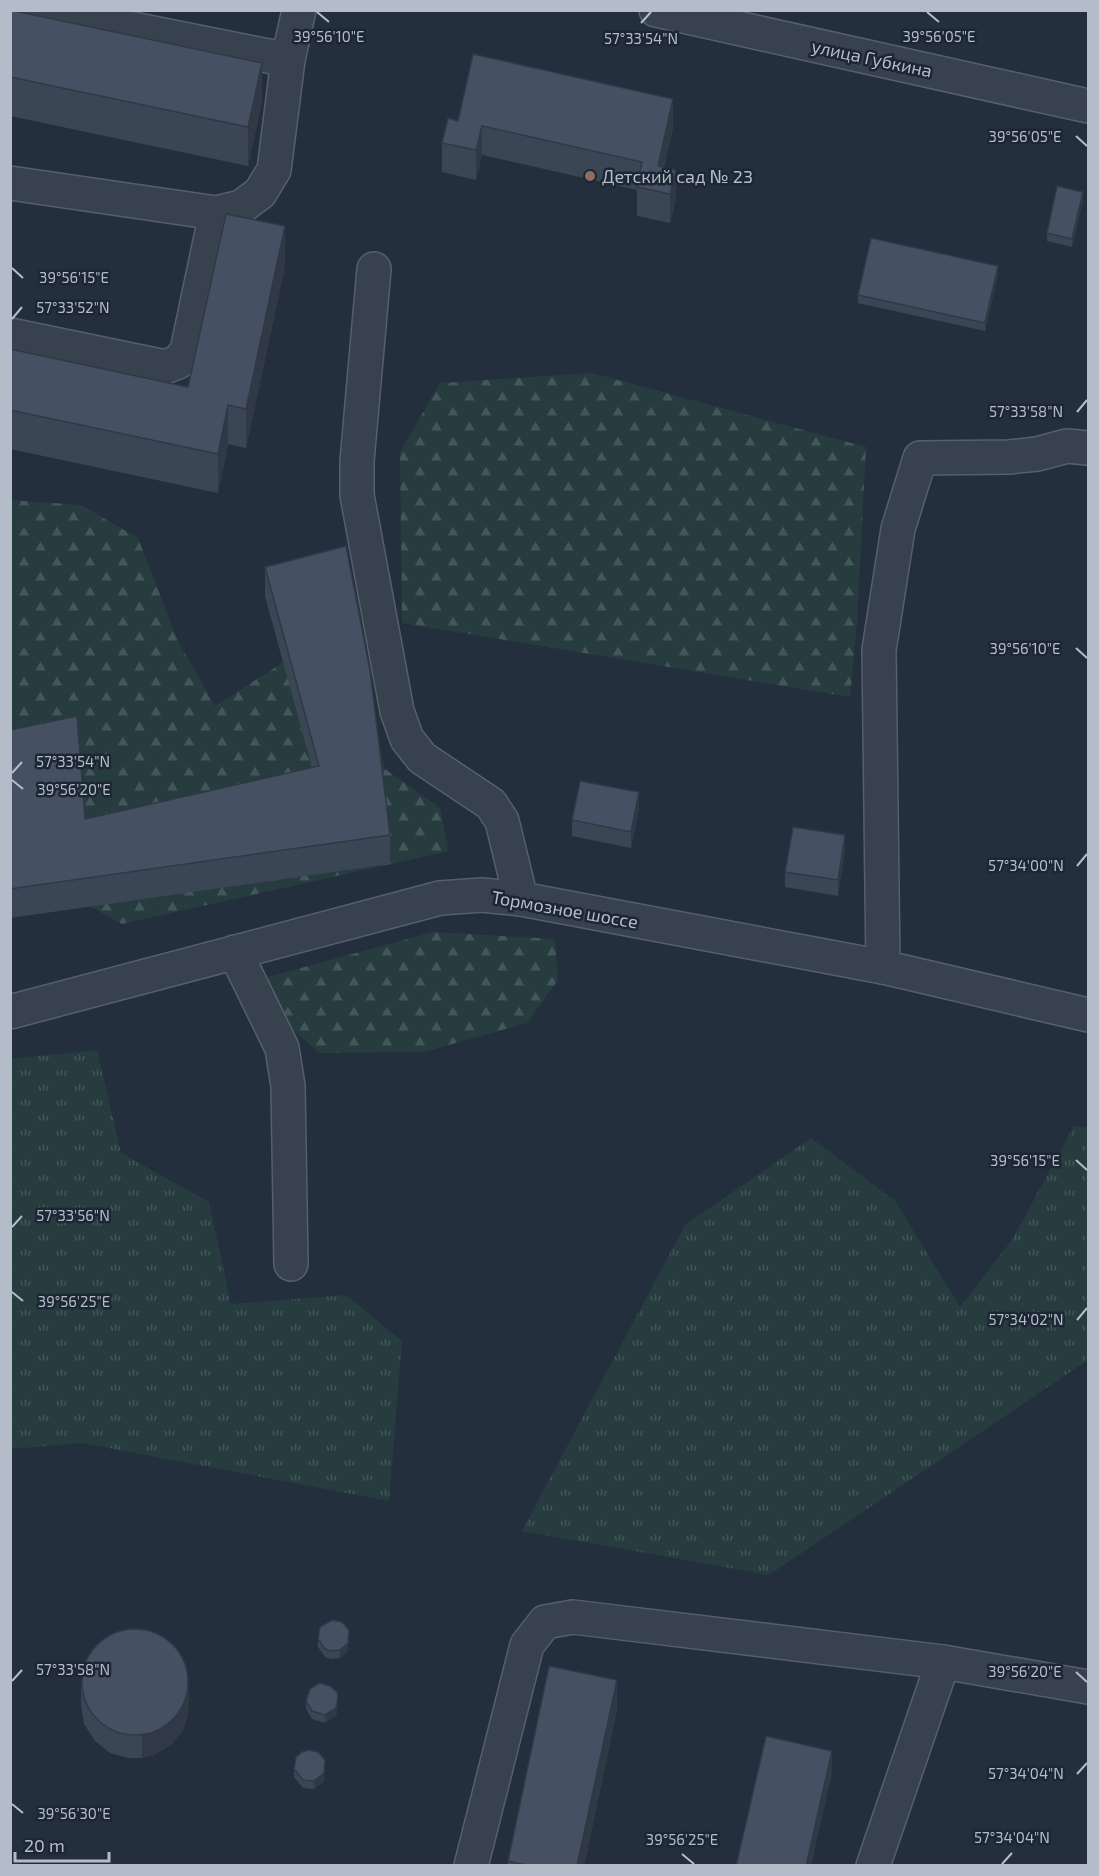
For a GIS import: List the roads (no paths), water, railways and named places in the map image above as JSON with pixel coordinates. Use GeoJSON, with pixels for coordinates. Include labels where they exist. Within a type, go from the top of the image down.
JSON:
{"type":"FeatureCollection","features":[{"type":"Feature","properties":{"kind":"street"},"geometry":{"type":"LineString","coordinates":[[38,10],[288,60]]}},
{"type":"Feature","properties":{"kind":"street"},"geometry":{"type":"LineString","coordinates":[[10,183],[216,213],[241,207],[260,193],[273,170],[288,60],[299,10]]}},
{"type":"Feature","properties":{"kind":"street","name":"улица Губкина"},"geometry":{"type":"LineString","coordinates":[[656,10],[1089,106]]}},
{"type":"Feature","properties":{"kind":"street"},"geometry":{"type":"LineString","coordinates":[[10,335],[165,367],[178,362],[187,351],[216,213]]}},
{"type":"Feature","properties":{"kind":"street"},"geometry":{"type":"LineString","coordinates":[[374,268],[357,461],[357,495],[397,711],[407,739],[422,758],[491,804],[502,821],[521,899]]}},
{"type":"Feature","properties":{"kind":"street"},"geometry":{"type":"LineString","coordinates":[[883,967],[879,650],[898,529],[920,458],[1009,457],[1037,454],[1067,446],[1089,448]]}},
{"type":"Feature","properties":{"kind":"street","name":"Тормозное шоссе"},"geometry":{"type":"LineString","coordinates":[[10,1012],[440,898],[482,895],[521,899],[883,967],[1089,1015]]}},
{"type":"Feature","properties":{"kind":"street"},"geometry":{"type":"LineString","coordinates":[[236,952],[282,1048],[286,1066],[291,1264]]}},
{"type":"Feature","properties":{"kind":"street"},"geometry":{"type":"LineString","coordinates":[[471,1866],[527,1645],[545,1622],[573,1617],[944,1662],[1089,1687]]}},
{"type":"Feature","properties":{"kind":"street"},"geometry":{"type":"LineString","coordinates":[[873,1866],[944,1662]]}},
{"type":"Feature","properties":{"kind":"place","name":"Детский сад № 23"},"geometry":{"type":"Point","coordinates":[590,176]}}]}
